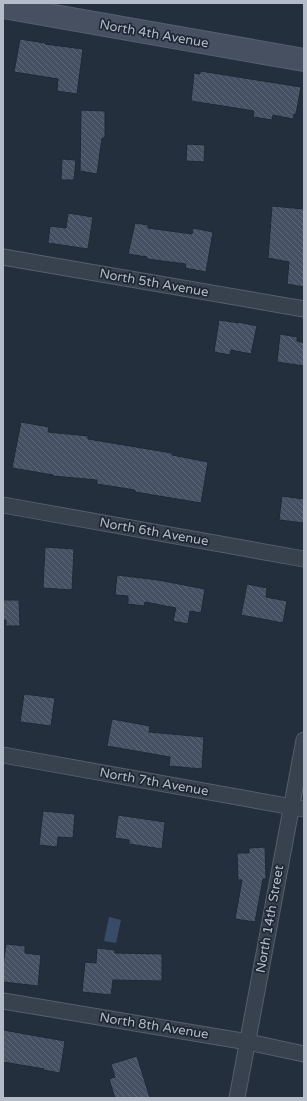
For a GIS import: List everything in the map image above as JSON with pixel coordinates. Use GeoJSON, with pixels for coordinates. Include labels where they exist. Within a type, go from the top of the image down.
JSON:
{"type":"FeatureCollection","features":[{"type":"Feature","properties":{"kind":"main road","name":"North 4th Avenue"},"geometry":{"type":"LineString","coordinates":[[3,7],[304,60]]}},
{"type":"Feature","properties":{"kind":"street","name":"North 5th Avenue"},"geometry":{"type":"LineString","coordinates":[[3,258],[304,308]]}},
{"type":"Feature","properties":{"kind":"street","name":"North 6th Avenue"},"geometry":{"type":"LineString","coordinates":[[3,505],[304,559]]}},
{"type":"Feature","properties":{"kind":"street","name":"North 14th Street"},"geometry":{"type":"LineString","coordinates":[[237,1098],[297,808],[304,740]]}},
{"type":"Feature","properties":{"kind":"street","name":"North 7th Avenue"},"geometry":{"type":"LineString","coordinates":[[3,755],[297,808]]}},
{"type":"Feature","properties":{"kind":"street","name":"North 8th Avenue"},"geometry":{"type":"LineString","coordinates":[[3,1001],[248,1042],[304,1054]]}},
{"type":"Feature","properties":{"kind":"water"},"geometry":{"type":"Polygon","coordinates":[[[109,917],[121,920],[116,943],[104,941],[109,917]]]}},
{"type":"Feature","properties":{"kind":"building"},"geometry":{"type":"Polygon","coordinates":[[[20,39],[83,49],[77,94],[57,91],[58,79],[14,72],[20,39]]]}},
{"type":"Feature","properties":{"kind":"building"},"geometry":{"type":"Polygon","coordinates":[[[200,71],[301,87],[296,114],[294,114],[293,119],[273,115],[272,120],[253,117],[254,111],[191,101],[194,73],[200,74],[200,71]]]}},
{"type":"Feature","properties":{"kind":"building"},"geometry":{"type":"Polygon","coordinates":[[[81,110],[105,111],[105,138],[102,138],[97,174],[80,171],[81,110]]]}},
{"type":"Feature","properties":{"kind":"building"},"geometry":{"type":"Polygon","coordinates":[[[187,144],[205,145],[204,162],[186,161],[187,144]]]}},
{"type":"Feature","properties":{"kind":"building"},"geometry":{"type":"Polygon","coordinates":[[[62,159],[76,160],[74,180],[61,180],[62,159]]]}},
{"type":"Feature","properties":{"kind":"building"},"geometry":{"type":"Polygon","coordinates":[[[272,206],[304,209],[304,287],[287,284],[289,262],[268,258],[272,206]]]}},
{"type":"Feature","properties":{"kind":"building"},"geometry":{"type":"Polygon","coordinates":[[[68,213],[93,217],[88,249],[48,243],[50,226],[66,228],[68,213]]]}},
{"type":"Feature","properties":{"kind":"building"},"geometry":{"type":"Polygon","coordinates":[[[135,223],[148,225],[148,228],[192,234],[193,228],[213,232],[206,272],[185,268],[186,264],[147,259],[147,257],[128,254],[135,223]]]}},
{"type":"Feature","properties":{"kind":"building"},"geometry":{"type":"Polygon","coordinates":[[[219,320],[257,326],[251,354],[231,350],[230,355],[214,352],[219,320]]]}},
{"type":"Feature","properties":{"kind":"building"},"geometry":{"type":"Polygon","coordinates":[[[280,334],[297,337],[297,341],[304,343],[304,366],[277,362],[280,334]]]}},
{"type":"Feature","properties":{"kind":"building"},"geometry":{"type":"Polygon","coordinates":[[[21,422],[49,427],[48,432],[88,436],[88,439],[172,453],[172,455],[208,462],[201,503],[97,484],[97,480],[53,476],[12,468],[21,422]]]}},
{"type":"Feature","properties":{"kind":"building"},"geometry":{"type":"Polygon","coordinates":[[[282,496],[304,499],[304,523],[279,520],[282,496]]]}},
{"type":"Feature","properties":{"kind":"building"},"geometry":{"type":"Polygon","coordinates":[[[45,547],[74,549],[72,590],[43,588],[45,547]]]}},
{"type":"Feature","properties":{"kind":"building"},"geometry":{"type":"Polygon","coordinates":[[[117,575],[158,580],[205,589],[201,613],[190,611],[188,624],[173,621],[176,608],[145,602],[144,606],[128,604],[128,596],[115,595],[117,575]]]}},
{"type":"Feature","properties":{"kind":"building"},"geometry":{"type":"Polygon","coordinates":[[[247,584],[267,588],[266,597],[287,601],[283,623],[241,615],[247,584]]]}},
{"type":"Feature","properties":{"kind":"building"},"geometry":{"type":"Polygon","coordinates":[[[3,600],[19,600],[20,626],[6,626],[6,620],[3,620],[3,600]]]}},
{"type":"Feature","properties":{"kind":"building"},"geometry":{"type":"Polygon","coordinates":[[[24,694],[55,698],[51,726],[20,722],[24,694]]]}},
{"type":"Feature","properties":{"kind":"building"},"geometry":{"type":"Polygon","coordinates":[[[112,719],[150,726],[149,732],[204,737],[202,769],[169,766],[170,757],[107,746],[112,719]]]}},
{"type":"Feature","properties":{"kind":"building"},"geometry":{"type":"Polygon","coordinates":[[[43,811],[75,814],[73,838],[58,837],[57,847],[39,845],[43,811]]]}},
{"type":"Feature","properties":{"kind":"building"},"geometry":{"type":"Polygon","coordinates":[[[118,815],[165,822],[162,849],[129,844],[129,840],[115,838],[118,815]]]}},
{"type":"Feature","properties":{"kind":"building"},"geometry":{"type":"Polygon","coordinates":[[[265,847],[266,879],[263,879],[255,922],[235,919],[242,880],[238,880],[237,853],[249,853],[249,848],[265,847]]]}},
{"type":"Feature","properties":{"kind":"building"},"geometry":{"type":"Polygon","coordinates":[[[6,944],[25,946],[25,953],[41,955],[38,986],[3,982],[3,966],[6,944]]]}},
{"type":"Feature","properties":{"kind":"building"},"geometry":{"type":"Polygon","coordinates":[[[97,948],[115,950],[115,953],[162,954],[162,981],[113,980],[111,995],[82,992],[85,962],[96,963],[97,948]]]}},
{"type":"Feature","properties":{"kind":"building"},"geometry":{"type":"Polygon","coordinates":[[[3,1030],[65,1041],[60,1073],[3,1062],[3,1030]]]}},
{"type":"Feature","properties":{"kind":"building"},"geometry":{"type":"Polygon","coordinates":[[[137,1056],[150,1098],[115,1098],[109,1079],[115,1077],[111,1064],[137,1056]]]}}]}
